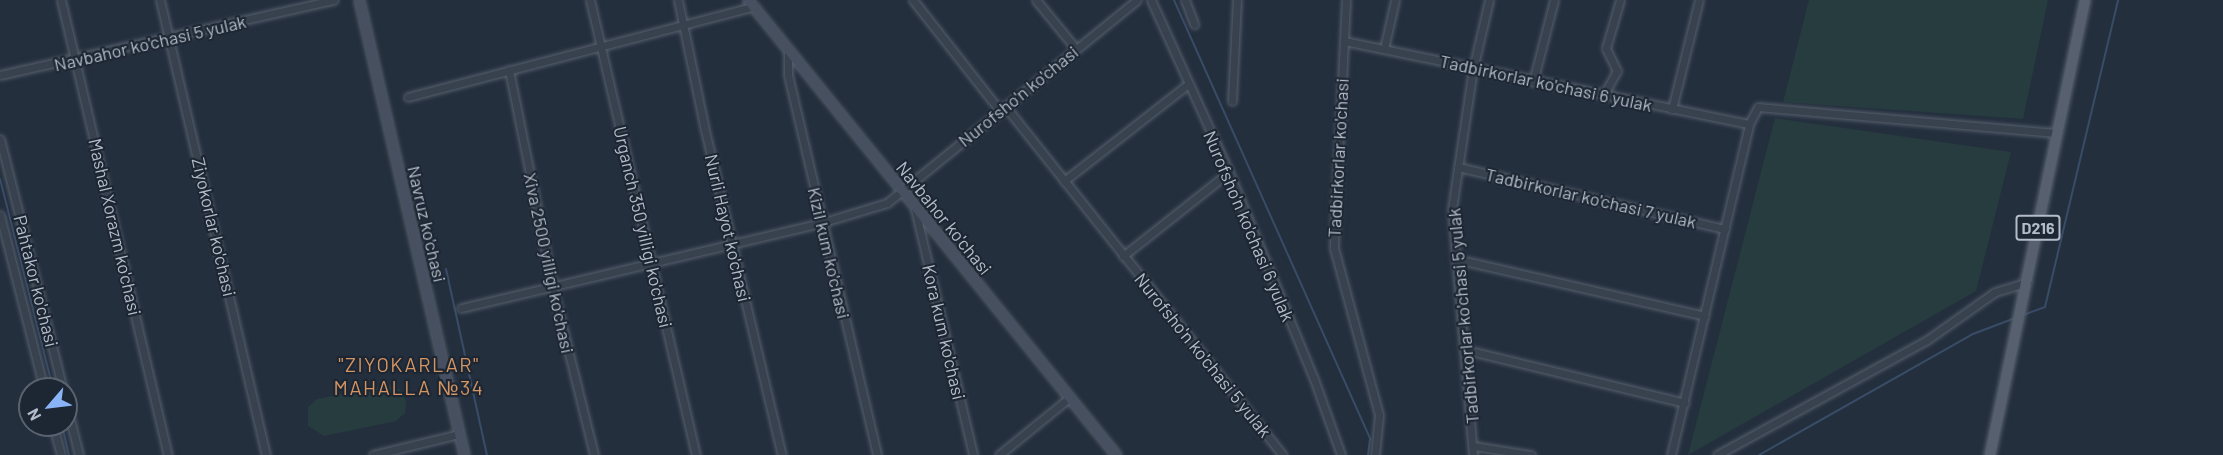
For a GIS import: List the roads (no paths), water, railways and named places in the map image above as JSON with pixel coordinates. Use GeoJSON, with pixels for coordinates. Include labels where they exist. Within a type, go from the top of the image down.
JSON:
{"type":"FeatureCollection","features":[{"type":"Feature","properties":{"kind":"main road","name":"Navruz ko'chasi"},"geometry":{"type":"LineString","coordinates":[[359,0],[464,455]]}},
{"type":"Feature","properties":{"kind":"main road","name":"D216"},"geometry":{"type":"LineString","coordinates":[[1990,455],[2085,0]]}},
{"type":"Feature","properties":{"kind":"main road","name":"Navbahor ko'chasi"},"geometry":{"type":"LineString","coordinates":[[751,3],[900,192],[1116,455]]}},
{"type":"Feature","properties":{"kind":"street","name":"Mashal Xorazm ko'chasi"},"geometry":{"type":"LineString","coordinates":[[61,0],[168,455]]}},
{"type":"Feature","properties":{"kind":"street","name":"Ziyokorlar ko'chasi"},"geometry":{"type":"LineString","coordinates":[[160,0],[266,455]]}},
{"type":"Feature","properties":{"kind":"street","name":"Navbahor ko'chasi 5 yulak"},"geometry":{"type":"LineString","coordinates":[[0,75],[77,61],[334,0]]}},
{"type":"Feature","properties":{"kind":"street","name":"Urganch 350 yilligi ko'chasi"},"geometry":{"type":"LineString","coordinates":[[590,0],[696,455]]}},
{"type":"Feature","properties":{"kind":"street","name":"Nurli Hayot ko'chasi"},"geometry":{"type":"LineString","coordinates":[[678,0],[704,126],[782,455]]}},
{"type":"Feature","properties":{"kind":"street","name":"Nurofsho'n ko'chasi 5 yulak"},"geometry":{"type":"LineString","coordinates":[[913,0],[1064,181],[1284,455]]}},
{"type":"Feature","properties":{"kind":"street"},"geometry":{"type":"LineString","coordinates":[[1036,0],[1076,49]]}},
{"type":"Feature","properties":{"kind":"street","name":"Nurofsho'n ko'chasi"},"geometry":{"type":"LineString","coordinates":[[461,308],[553,289],[821,223],[887,203],[1137,0]]}},
{"type":"Feature","properties":{"kind":"street","name":"Nurofsho'n ko'chasi 6 yulak"},"geometry":{"type":"LineString","coordinates":[[1151,0],[1187,85],[1229,172],[1314,379],[1341,455]]}},
{"type":"Feature","properties":{"kind":"street"},"geometry":{"type":"LineString","coordinates":[[1185,0],[1194,24]]}},
{"type":"Feature","properties":{"kind":"street"},"geometry":{"type":"LineString","coordinates":[[1232,101],[1237,0]]}},
{"type":"Feature","properties":{"kind":"street","name":"Tadbirkorlar ko'chasi"},"geometry":{"type":"LineString","coordinates":[[1346,0],[1334,248],[1379,415],[1375,455]]}},
{"type":"Feature","properties":{"kind":"street"},"geometry":{"type":"LineString","coordinates":[[1384,49],[1395,0]]}},
{"type":"Feature","properties":{"kind":"street","name":"Tadbirkorlar ko'chasi 5 yulak"},"geometry":{"type":"LineString","coordinates":[[1473,455],[1466,350],[1452,209],[1473,69],[1489,0]]}},
{"type":"Feature","properties":{"kind":"street"},"geometry":{"type":"LineString","coordinates":[[1533,82],[1554,0]]}},
{"type":"Feature","properties":{"kind":"street"},"geometry":{"type":"LineString","coordinates":[[1603,96],[1617,71],[1606,48],[1620,0]]}},
{"type":"Feature","properties":{"kind":"street"},"geometry":{"type":"LineString","coordinates":[[1672,109],[1699,0]]}},
{"type":"Feature","properties":{"kind":"street"},"geometry":{"type":"LineString","coordinates":[[408,97],[685,26],[751,3]]}},
{"type":"Feature","properties":{"kind":"street","name":"Tadbirkorlar ko'chasi 6 yulak"},"geometry":{"type":"LineString","coordinates":[[1344,40],[1533,82],[1749,124]]}},
{"type":"Feature","properties":{"kind":"street","name":"Kizil kum ko'chasi"},"geometry":{"type":"LineString","coordinates":[[788,50],[788,75],[877,455]]}},
{"type":"Feature","properties":{"kind":"street","name":"Xiva 2500 yilligi ko'chasi"},"geometry":{"type":"LineString","coordinates":[[509,70],[553,289],[594,455]]}},
{"type":"Feature","properties":{"kind":"street"},"geometry":{"type":"LineString","coordinates":[[1064,181],[1187,85]]}},
{"type":"Feature","properties":{"kind":"street"},"geometry":{"type":"LineString","coordinates":[[1671,455],[1749,124],[1758,107],[2058,133]]}},
{"type":"Feature","properties":{"kind":"street","name":"Pahtakor ko'chasi"},"geometry":{"type":"LineString","coordinates":[[0,139],[60,377]]}},
{"type":"Feature","properties":{"kind":"street","name":"Tadbirkorlar ko'chasi 7 yulak"},"geometry":{"type":"LineString","coordinates":[[1458,166],[1725,229]]}},
{"type":"Feature","properties":{"kind":"street","name":"Nurofsho'n ko'chasi 5 yulak"},"geometry":{"type":"LineString","coordinates":[[1123,256],[1229,172]]}},
{"type":"Feature","properties":{"kind":"street","name":"Kora kum ko'chasi"},"geometry":{"type":"LineString","coordinates":[[915,209],[973,455]]}},
{"type":"Feature","properties":{"kind":"street","name":"Pahtakor ko'chasi"},"geometry":{"type":"LineString","coordinates":[[0,215],[41,377]]}},
{"type":"Feature","properties":{"kind":"street"},"geometry":{"type":"LineString","coordinates":[[1456,259],[1705,316]]}},
{"type":"Feature","properties":{"kind":"street"},"geometry":{"type":"LineString","coordinates":[[1717,455],[1927,340],[1995,292],[2027,282]]}},
{"type":"Feature","properties":{"kind":"street"},"geometry":{"type":"LineString","coordinates":[[1466,350],[1685,402]]}},
{"type":"Feature","properties":{"kind":"street"},"geometry":{"type":"LineString","coordinates":[[999,455],[1070,397]]}},
{"type":"Feature","properties":{"kind":"street"},"geometry":{"type":"LineString","coordinates":[[373,455],[459,434]]}},
{"type":"Feature","properties":{"kind":"street"},"geometry":{"type":"LineString","coordinates":[[56,437],[61,455]]}},
{"type":"Feature","properties":{"kind":"street"},"geometry":{"type":"LineString","coordinates":[[75,437],[79,455]]}},
{"type":"Feature","properties":{"kind":"street"},"geometry":{"type":"LineString","coordinates":[[1474,446],[1531,455]]}},
{"type":"Feature","properties":{"kind":"waterway"},"geometry":{"type":"LineString","coordinates":[[1174,0],[1370,439],[1368,455]]}},
{"type":"Feature","properties":{"kind":"waterway"},"geometry":{"type":"LineString","coordinates":[[2023,315],[2045,307],[2118,0]]}},
{"type":"Feature","properties":{"kind":"waterway"},"geometry":{"type":"LineString","coordinates":[[0,179],[50,377]]}},
{"type":"Feature","properties":{"kind":"waterway"},"geometry":{"type":"LineString","coordinates":[[446,269],[487,455]]}},
{"type":"Feature","properties":{"kind":"waterway"},"geometry":{"type":"LineString","coordinates":[[1759,455],[1973,334],[2015,318]]}},
{"type":"Feature","properties":{"kind":"waterway"},"geometry":{"type":"LineString","coordinates":[[65,437],[69,455]]}},
{"type":"Feature","properties":{"kind":"district","name":"\"ZIYOKARLAR\" MAHALLA №34"},"geometry":{"type":"Point","coordinates":[409,376]}}]}
